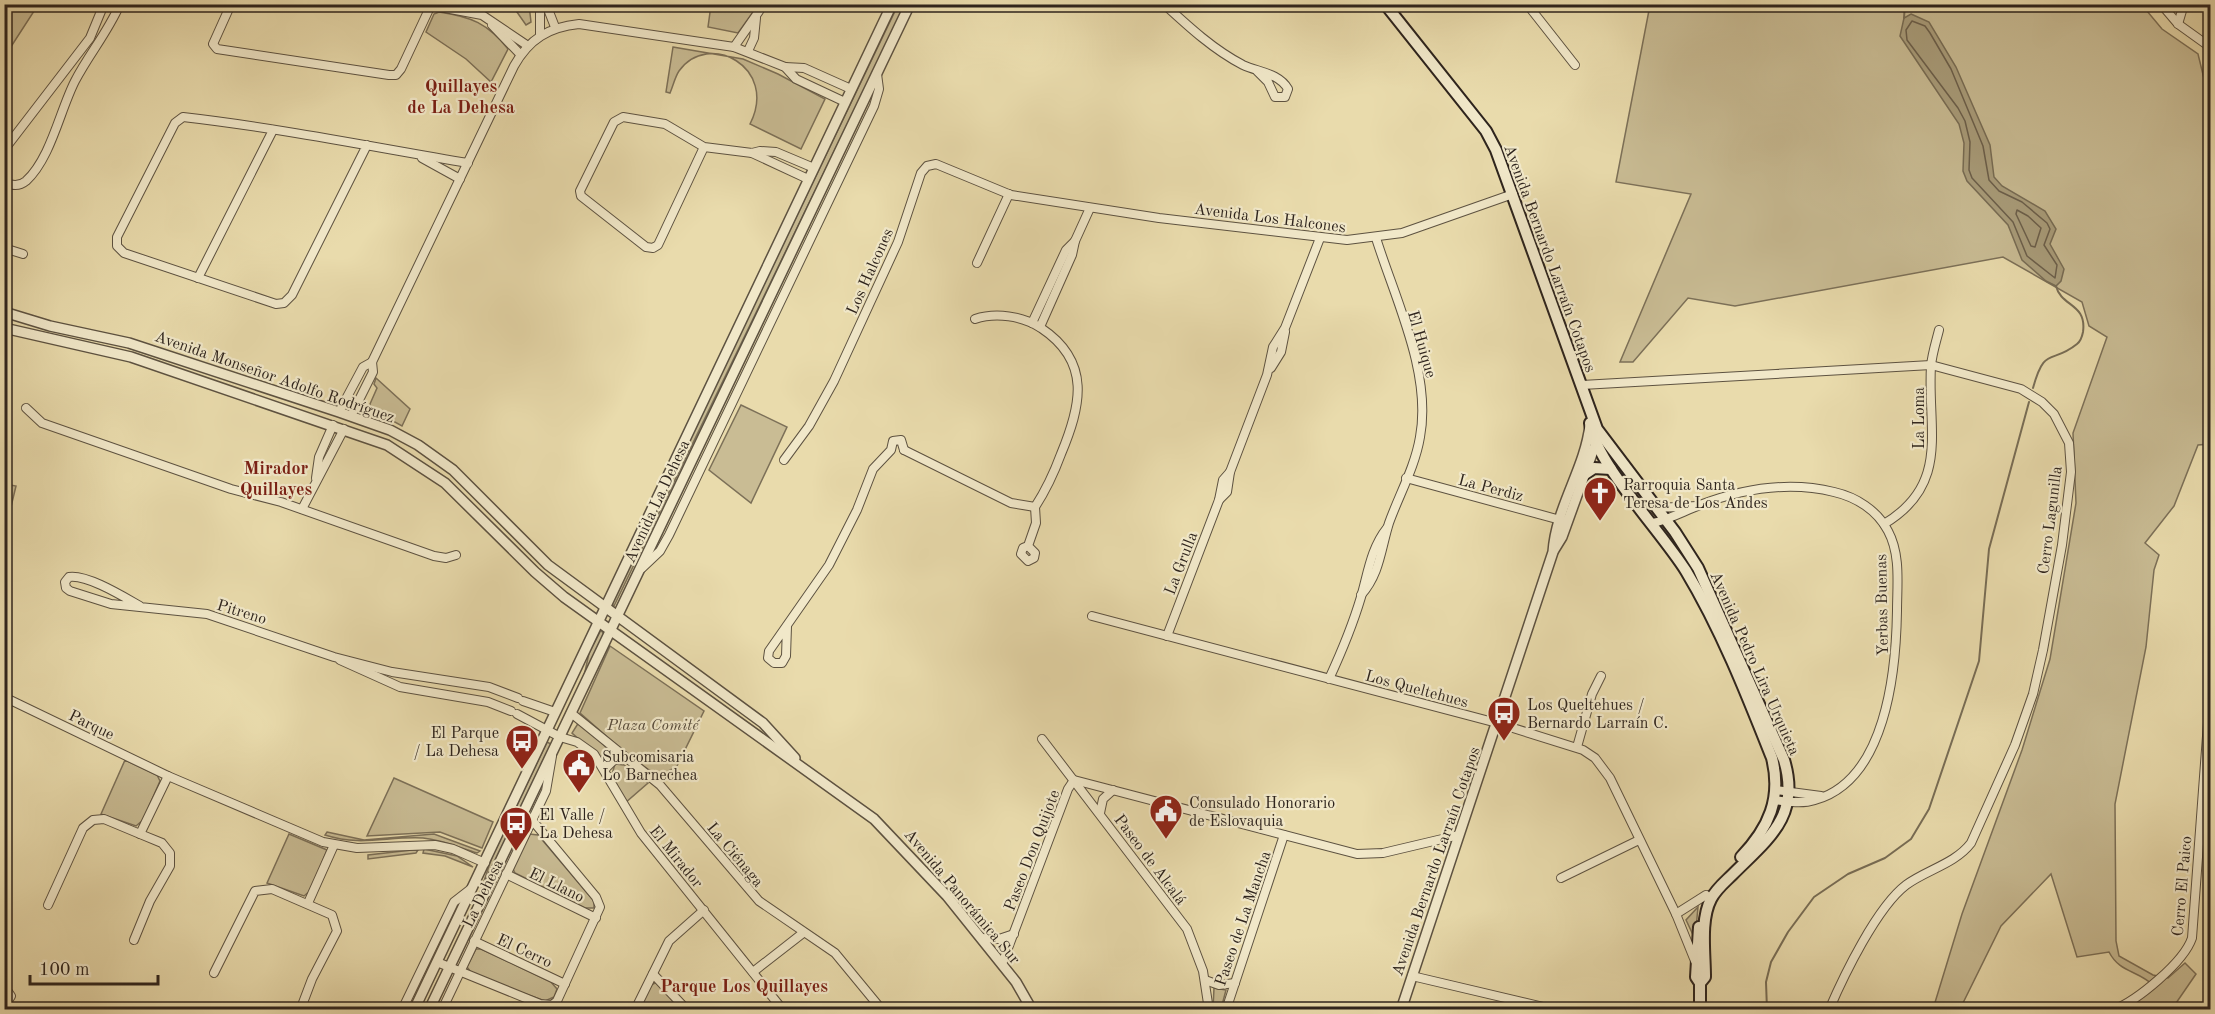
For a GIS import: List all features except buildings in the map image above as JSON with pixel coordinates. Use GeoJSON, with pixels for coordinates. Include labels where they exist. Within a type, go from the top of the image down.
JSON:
{"type":"FeatureCollection","features":[{"type":"Feature","properties":{"kind":"main road","name":"Avenida Bernardo Larraín Cotapos"},"geometry":{"type":"LineString","coordinates":[[1385,4],[1486,131],[1496,150],[1593,422]]}},
{"type":"Feature","properties":{"kind":"main road","name":"Avenida Pedro Lira Urquieta"},"geometry":{"type":"LineString","coordinates":[[1593,422],[1596,445],[1685,570],[1710,615],[1772,758],[1775,795],[1768,821],[1759,837],[1706,895],[1699,920],[1696,962],[1696,978],[1700,983]]}},
{"type":"Feature","properties":{"kind":"main road","name":"Avenida Pedro Lira Urquieta"},"geometry":{"type":"LineString","coordinates":[[1593,422],[1687,549],[1712,597],[1784,760],[1788,796],[1782,818],[1770,839],[1710,900],[1706,922],[1704,977],[1700,983],[1700,1010]]}},
{"type":"Feature","properties":{"kind":"main road"},"geometry":{"type":"LineString","coordinates":[[1585,474],[1594,468],[1611,469]]}},
{"type":"Feature","properties":{"kind":"street"},"geometry":{"type":"LineString","coordinates":[[4,150],[90,38],[104,4]]}},
{"type":"Feature","properties":{"kind":"street"},"geometry":{"type":"LineString","coordinates":[[4,182],[19,184],[27,180],[33,171],[47,147],[75,82],[106,33],[120,4]]}},
{"type":"Feature","properties":{"kind":"street"},"geometry":{"type":"LineString","coordinates":[[231,4],[215,37],[213,45],[217,49],[389,75],[396,75],[401,69],[430,5],[482,15],[528,46]]}},
{"type":"Feature","properties":{"kind":"street"},"geometry":{"type":"LineString","coordinates":[[540,4],[540,34]]}},
{"type":"Feature","properties":{"kind":"street"},"geometry":{"type":"LineString","coordinates":[[546,4],[555,27]]}},
{"type":"Feature","properties":{"kind":"street"},"geometry":{"type":"LineString","coordinates":[[734,47],[765,4]]}},
{"type":"Feature","properties":{"kind":"street","name":"Avenida La Dehesa"},"geometry":{"type":"LineString","coordinates":[[414,1010],[892,4]]}},
{"type":"Feature","properties":{"kind":"street","name":"Avenida La Dehesa"},"geometry":{"type":"LineString","coordinates":[[429,1010],[910,4]]}},
{"type":"Feature","properties":{"kind":"street"},"geometry":{"type":"LineString","coordinates":[[1164,4],[1216,48],[1257,71]]}},
{"type":"Feature","properties":{"kind":"street"},"geometry":{"type":"LineString","coordinates":[[1527,4],[1575,65]]}},
{"type":"Feature","properties":{"kind":"street"},"geometry":{"type":"LineString","coordinates":[[2162,6],[2175,4]]}},
{"type":"Feature","properties":{"kind":"street"},"geometry":{"type":"LineString","coordinates":[[2178,24],[2184,4]]}},
{"type":"Feature","properties":{"kind":"street"},"geometry":{"type":"LineString","coordinates":[[2162,6],[2178,24],[2211,47]]}},
{"type":"Feature","properties":{"kind":"street"},"geometry":{"type":"LineString","coordinates":[[482,15],[520,54]]}},
{"type":"Feature","properties":{"kind":"street"},"geometry":{"type":"LineString","coordinates":[[748,51],[754,38],[756,17]]}},
{"type":"Feature","properties":{"kind":"street"},"geometry":{"type":"LineString","coordinates":[[351,416],[373,372],[372,362],[520,54],[540,34],[555,27],[579,24],[734,47],[785,67],[796,79],[845,102]]}},
{"type":"Feature","properties":{"kind":"street"},"geometry":{"type":"LineString","coordinates":[[785,67],[798,66],[851,89]]}},
{"type":"Feature","properties":{"kind":"street"},"geometry":{"type":"LineString","coordinates":[[639,572],[666,541],[690,493],[876,102],[879,89],[877,74]]}},
{"type":"Feature","properties":{"kind":"street"},"geometry":{"type":"LineString","coordinates":[[815,89],[820,75]]}},
{"type":"Feature","properties":{"kind":"street"},"geometry":{"type":"LineString","coordinates":[[704,147],[658,245],[653,248],[646,247],[581,196],[580,191],[614,122],[620,117],[665,124],[704,147],[752,153],[768,151],[786,155],[814,168]]}},
{"type":"Feature","properties":{"kind":"street"},"geometry":{"type":"LineString","coordinates":[[367,145],[287,301],[276,304],[124,253],[117,246],[118,235],[178,119],[186,118],[273,130],[367,145],[468,163]]}},
{"type":"Feature","properties":{"kind":"street"},"geometry":{"type":"LineString","coordinates":[[198,278],[273,130]]}},
{"type":"Feature","properties":{"kind":"street"},"geometry":{"type":"LineString","coordinates":[[752,153],[760,159],[781,165],[808,179]]}},
{"type":"Feature","properties":{"kind":"street"},"geometry":{"type":"LineString","coordinates":[[415,154],[460,179]]}},
{"type":"Feature","properties":{"kind":"street"},"geometry":{"type":"LineString","coordinates":[[781,165],[786,155]]}},
{"type":"Feature","properties":{"kind":"street","name":"Los Halcones"},"geometry":{"type":"LineString","coordinates":[[784,460],[809,426],[834,381],[898,242],[921,173],[927,166],[936,164],[1009,194],[1090,208]]}},
{"type":"Feature","properties":{"kind":"street"},"geometry":{"type":"LineString","coordinates":[[977,263],[1009,194]]}},
{"type":"Feature","properties":{"kind":"street","name":"Avenida Los Halcones"},"geometry":{"type":"LineString","coordinates":[[1090,208],[1320,238],[1376,238],[1402,233],[1513,194]]}},
{"type":"Feature","properties":{"kind":"street"},"geometry":{"type":"LineString","coordinates":[[1036,325],[1072,255],[1075,241],[1090,208]]}},
{"type":"Feature","properties":{"kind":"street","name":"La Grulla"},"geometry":{"type":"LineString","coordinates":[[1167,636],[1219,500],[1227,492],[1230,472],[1267,375],[1273,347],[1285,328],[1320,238]]}},
{"type":"Feature","properties":{"kind":"street","name":"El Huique"},"geometry":{"type":"LineString","coordinates":[[1329,679],[1361,595],[1375,548],[1388,527],[1420,440],[1423,414],[1422,389],[1417,364],[1376,238]]}},
{"type":"Feature","properties":{"kind":"street"},"geometry":{"type":"LineString","coordinates":[[4,248],[23,254]]}},
{"type":"Feature","properties":{"kind":"street"},"geometry":{"type":"LineString","coordinates":[[4,327],[6,312]]}},
{"type":"Feature","properties":{"kind":"street","name":"Avenida Monseñor Adolfo Rodríguez"},"geometry":{"type":"LineString","coordinates":[[6,312],[50,326],[129,342],[390,430],[444,463],[548,565],[618,617]]}},
{"type":"Feature","properties":{"kind":"street"},"geometry":{"type":"LineString","coordinates":[[975,319],[1002,316],[1036,325],[1058,343],[1069,358],[1078,384],[1079,402],[1071,431],[1047,488],[1035,507],[1036,523],[1028,546]]}},
{"type":"Feature","properties":{"kind":"street"},"geometry":{"type":"LineString","coordinates":[[46,339],[45,332],[50,326]]}},
{"type":"Feature","properties":{"kind":"street","name":"Avenida Monseñor Adolfo Rodríguez"},"geometry":{"type":"LineString","coordinates":[[4,327],[46,339],[124,355],[333,424],[387,445],[434,474],[470,505],[547,583],[611,631]]}},
{"type":"Feature","properties":{"kind":"street","name":"La Loma"},"geometry":{"type":"LineString","coordinates":[[1884,524],[1911,502],[1930,462],[1934,436],[1931,366],[1939,330]]}},
{"type":"Feature","properties":{"kind":"street"},"geometry":{"type":"LineString","coordinates":[[339,412],[363,367],[372,362]]}},
{"type":"Feature","properties":{"kind":"street"},"geometry":{"type":"LineString","coordinates":[[739,362],[750,366]]}},
{"type":"Feature","properties":{"kind":"street","name":"Cerro Lagunilla"},"geometry":{"type":"LineString","coordinates":[[1581,385],[1931,366],[2021,389],[2036,397],[2054,414],[2066,434],[2071,462],[2062,545],[2033,694],[2015,745],[1977,831],[1959,855],[1912,881],[1887,904],[1829,1010]]}},
{"type":"Feature","properties":{"kind":"street"},"geometry":{"type":"LineString","coordinates":[[293,411],[293,405],[298,398]]}},
{"type":"Feature","properties":{"kind":"street"},"geometry":{"type":"LineString","coordinates":[[26,408],[34,418],[46,425],[231,489],[302,509],[434,556],[446,558],[456,555]]}},
{"type":"Feature","properties":{"kind":"street","name":"Avenida Bernardo Larraín Cotapos"},"geometry":{"type":"LineString","coordinates":[[1401,1010],[1564,521],[1593,422]]}},
{"type":"Feature","properties":{"kind":"street"},"geometry":{"type":"LineString","coordinates":[[316,480],[318,461],[333,424]]}},
{"type":"Feature","properties":{"kind":"street"},"geometry":{"type":"LineString","coordinates":[[302,509],[344,429]]}},
{"type":"Feature","properties":{"kind":"street"},"geometry":{"type":"LineString","coordinates":[[387,445],[393,439],[390,430]]}},
{"type":"Feature","properties":{"kind":"street"},"geometry":{"type":"LineString","coordinates":[[787,626],[845,535],[873,469],[891,450],[892,441],[898,439],[903,442],[904,450]]}},
{"type":"Feature","properties":{"kind":"street","name":"Avenida Bernardo Larraín Cotapos"},"geometry":{"type":"LineString","coordinates":[[1564,521],[1596,445]]}},
{"type":"Feature","properties":{"kind":"street"},"geometry":{"type":"LineString","coordinates":[[891,450],[897,454],[904,450]]}},
{"type":"Feature","properties":{"kind":"street"},"geometry":{"type":"LineString","coordinates":[[904,450],[1011,503],[1035,507]]}},
{"type":"Feature","properties":{"kind":"street"},"geometry":{"type":"LineString","coordinates":[[434,474],[437,466],[444,463]]}},
{"type":"Feature","properties":{"kind":"street","name":"La Perdiz"},"geometry":{"type":"LineString","coordinates":[[1406,478],[1564,521]]}},
{"type":"Feature","properties":{"kind":"street"},"geometry":{"type":"LineString","coordinates":[[678,488],[690,493]]}},
{"type":"Feature","properties":{"kind":"street","name":"Yerbas Buenas"},"geometry":{"type":"LineString","coordinates":[[1653,524],[1697,506],[1757,489],[1812,488],[1851,497],[1871,510],[1884,524],[1894,546],[1897,569],[1897,642],[1892,685],[1883,719],[1867,754],[1851,778],[1828,795],[1811,801],[1775,795]]}},
{"type":"Feature","properties":{"kind":"street","name":"Yerbas Buenas"},"geometry":{"type":"LineString","coordinates":[[1657,508],[1697,506]]}},
{"type":"Feature","properties":{"kind":"street","name":"Pitreno"},"geometry":{"type":"LineString","coordinates":[[140,606],[110,590],[76,577],[69,577],[65,582],[66,588],[70,591],[103,602],[216,616],[334,657],[392,672],[489,687],[555,712]]}},
{"type":"Feature","properties":{"kind":"street","name":"Los Queltehues"},"geometry":{"type":"LineString","coordinates":[[1092,616],[1497,723],[1577,747],[1595,758],[1606,771],[1676,914],[1696,962]]}},
{"type":"Feature","properties":{"kind":"street","name":"Avenida Panorámica Sur"},"geometry":{"type":"LineString","coordinates":[[618,617],[763,723],[804,768]]}},
{"type":"Feature","properties":{"kind":"street","name":"Avenida Panorámica Sur"},"geometry":{"type":"LineString","coordinates":[[611,631],[857,805],[890,833],[947,896],[1002,964],[1023,991],[1032,1010]]}},
{"type":"Feature","properties":{"kind":"street","name":"Pitreno"},"geometry":{"type":"LineString","coordinates":[[334,657],[390,684],[488,702],[514,712],[547,731]]}},
{"type":"Feature","properties":{"kind":"street"},"geometry":{"type":"LineString","coordinates":[[1577,747],[1592,694],[1601,676]]}},
{"type":"Feature","properties":{"kind":"street"},"geometry":{"type":"LineString","coordinates":[[445,695],[442,687],[447,680]]}},
{"type":"Feature","properties":{"kind":"street","name":"Cerro El Paico"},"geometry":{"type":"LineString","coordinates":[[2113,1010],[2127,1003],[2165,972],[2184,955],[2190,944],[2194,924],[2195,879],[2211,696]]}},
{"type":"Feature","properties":{"kind":"street","name":"Parque"},"geometry":{"type":"LineString","coordinates":[[4,697],[168,776],[311,838],[334,845],[357,848],[435,845],[453,849],[485,863]]}},
{"type":"Feature","properties":{"kind":"street","name":"La Ciénaga"},"geometry":{"type":"LineString","coordinates":[[571,713],[660,785],[759,902],[839,957],[882,1010]]}},
{"type":"Feature","properties":{"kind":"street","name":"El Mirador"},"geometry":{"type":"LineString","coordinates":[[547,731],[577,742],[590,750],[605,769],[634,823],[783,1010]]}},
{"type":"Feature","properties":{"kind":"street","name":"Paseo de Alcalá"},"geometry":{"type":"LineString","coordinates":[[1042,739],[1181,919],[1194,943],[1206,980],[1209,1010]]}},
{"type":"Feature","properties":{"kind":"street","name":"La Dehesa"},"geometry":{"type":"LineString","coordinates":[[442,1010],[549,782],[552,753]]}},
{"type":"Feature","properties":{"kind":"street"},"geometry":{"type":"LineString","coordinates":[[605,769],[621,754]]}},
{"type":"Feature","properties":{"kind":"street"},"geometry":{"type":"LineString","coordinates":[[140,834],[168,776]]}},
{"type":"Feature","properties":{"kind":"street"},"geometry":{"type":"LineString","coordinates":[[1074,780],[1366,854],[1459,835]]}},
{"type":"Feature","properties":{"kind":"street","name":"Paseo Don Quijote"},"geometry":{"type":"LineString","coordinates":[[1002,964],[1068,789],[1074,780]]}},
{"type":"Feature","properties":{"kind":"street"},"geometry":{"type":"LineString","coordinates":[[1100,813],[1103,799],[1113,790]]}},
{"type":"Feature","properties":{"kind":"street"},"geometry":{"type":"LineString","coordinates":[[2202,799],[2211,807]]}},
{"type":"Feature","properties":{"kind":"street"},"geometry":{"type":"LineString","coordinates":[[48,905],[83,828],[89,822],[104,819],[165,846],[171,862],[134,940]]}},
{"type":"Feature","properties":{"kind":"street"},"geometry":{"type":"LineString","coordinates":[[437,962],[459,973],[545,1005],[554,1004],[600,907],[598,901],[532,820]]}},
{"type":"Feature","properties":{"kind":"street","name":"Paseo de La Mancha"},"geometry":{"type":"LineString","coordinates":[[1226,1010],[1284,835]]}},
{"type":"Feature","properties":{"kind":"street"},"geometry":{"type":"LineString","coordinates":[[1561,878],[1640,840]]}},
{"type":"Feature","properties":{"kind":"street"},"geometry":{"type":"LineString","coordinates":[[308,903],[334,845]]}},
{"type":"Feature","properties":{"kind":"street","name":"El Llano"},"geometry":{"type":"LineString","coordinates":[[506,874],[596,918]]}},
{"type":"Feature","properties":{"kind":"street"},"geometry":{"type":"LineString","coordinates":[[214,973],[255,891],[268,888],[308,903],[332,915],[337,931],[312,979],[301,1008]]}},
{"type":"Feature","properties":{"kind":"street","name":"Avenida La Dehesa"},"geometry":{"type":"LineString","coordinates":[[402,1010],[453,902],[473,888]]}},
{"type":"Feature","properties":{"kind":"street"},"geometry":{"type":"LineString","coordinates":[[1676,914],[1706,895]]}},
{"type":"Feature","properties":{"kind":"street"},"geometry":{"type":"LineString","coordinates":[[635,1010],[673,935],[704,910]]}},
{"type":"Feature","properties":{"kind":"street"},"geometry":{"type":"LineString","coordinates":[[753,972],[803,933]]}},
{"type":"Feature","properties":{"kind":"street"},"geometry":{"type":"LineString","coordinates":[[981,938],[999,939],[1014,934]]}},
{"type":"Feature","properties":{"kind":"street","name":"El Cerro"},"geometry":{"type":"LineString","coordinates":[[474,941],[565,984]]}},
{"type":"Feature","properties":{"kind":"street"},"geometry":{"type":"LineString","coordinates":[[653,974],[687,1010]]}},
{"type":"Feature","properties":{"kind":"street"},"geometry":{"type":"LineString","coordinates":[[1412,976],[1556,1010]]}},
{"type":"Feature","properties":{"kind":"street"},"geometry":{"type":"LineString","coordinates":[[1206,980],[1219,985],[1234,983]]}},
{"type":"Feature","properties":{"kind":"street"},"geometry":{"type":"LineString","coordinates":[[4,986],[11,996],[4,1007]]}},
{"type":"Feature","properties":{"kind":"green space"},"geometry":{"type":"Polygon","coordinates":[[[711,4],[758,5],[738,33],[708,27],[711,4]]]}},
{"type":"Feature","properties":{"kind":"green space"},"geometry":{"type":"Polygon","coordinates":[[[4,5],[38,5],[5,56],[4,5]]]}},
{"type":"Feature","properties":{"kind":"green space"},"geometry":{"type":"Polygon","coordinates":[[[512,5],[529,5],[531,22],[526,25],[512,5]]]}},
{"type":"Feature","properties":{"kind":"green space"},"geometry":{"type":"Polygon","coordinates":[[[898,5],[905,5],[614,606],[613,598],[898,5]]]}},
{"type":"Feature","properties":{"kind":"green space"},"geometry":{"type":"Polygon","coordinates":[[[1650,5],[2142,5],[2162,29],[2198,54],[2207,91],[2210,94],[2210,444],[2198,445],[2174,506],[2145,543],[2159,555],[2154,570],[2146,647],[2115,804],[2116,941],[2119,956],[2153,975],[2168,978],[2185,963],[2196,974],[2172,1009],[2123,1009],[2153,985],[2118,964],[2109,952],[2077,957],[2051,874],[2001,926],[1960,1009],[1933,1009],[1962,914],[2022,750],[2050,659],[2076,503],[2073,433],[2107,337],[2089,326],[2082,302],[2003,257],[1735,306],[1688,298],[1633,362],[1620,362],[1691,194],[1616,182],[1650,5]]]}},
{"type":"Feature","properties":{"kind":"green space"},"geometry":{"type":"Polygon","coordinates":[[[439,12],[461,16],[486,27],[508,49],[491,82],[466,59],[426,32],[434,14],[439,12]]]}},
{"type":"Feature","properties":{"kind":"green space"},"geometry":{"type":"Polygon","coordinates":[[[673,47],[717,54],[706,54],[692,59],[679,71],[670,93],[666,92],[673,47]]]}},
{"type":"Feature","properties":{"kind":"green space"},"geometry":{"type":"Polygon","coordinates":[[[724,56],[743,59],[778,74],[825,99],[801,149],[750,124],[756,104],[755,86],[748,71],[736,61],[724,56]]]}},
{"type":"Feature","properties":{"kind":"green space"},"geometry":{"type":"Polygon","coordinates":[[[376,378],[410,409],[402,426],[371,409],[370,404],[377,388],[374,384],[376,378]]]}},
{"type":"Feature","properties":{"kind":"green space"},"geometry":{"type":"Polygon","coordinates":[[[741,405],[787,427],[751,503],[709,470],[741,405]]]}},
{"type":"Feature","properties":{"kind":"green space"},"geometry":{"type":"Polygon","coordinates":[[[1603,451],[1686,554],[1734,652],[1782,769],[1782,805],[1772,831],[1768,829],[1779,781],[1711,613],[1647,512],[1603,451]]]}},
{"type":"Feature","properties":{"kind":"green space"},"geometry":{"type":"Polygon","coordinates":[[[5,484],[16,486],[9,515],[5,513],[5,484]]]}},
{"type":"Feature","properties":{"kind":"green space"},"geometry":{"type":"Polygon","coordinates":[[[601,630],[605,636],[583,681],[589,653],[601,630]]]}},
{"type":"Feature","properties":{"kind":"green space","name":"Plaza Comité"},"geometry":{"type":"Polygon","coordinates":[[[610,646],[704,711],[677,766],[659,777],[628,755],[580,713],[610,646]]]}},
{"type":"Feature","properties":{"kind":"green space"},"geometry":{"type":"Polygon","coordinates":[[[579,722],[609,750],[600,758],[572,733],[579,722]]]}},
{"type":"Feature","properties":{"kind":"green space"},"geometry":{"type":"Polygon","coordinates":[[[547,742],[551,744],[480,893],[492,857],[547,742]]]}},
{"type":"Feature","properties":{"kind":"green space"},"geometry":{"type":"Polygon","coordinates":[[[125,760],[157,775],[160,781],[143,820],[136,826],[101,814],[125,760]]]}},
{"type":"Feature","properties":{"kind":"green space"},"geometry":{"type":"Polygon","coordinates":[[[615,764],[624,765],[648,783],[625,803],[612,774],[615,764]]]}},
{"type":"Feature","properties":{"kind":"green space"},"geometry":{"type":"Polygon","coordinates":[[[394,778],[493,822],[482,848],[440,832],[367,836],[394,778]]]}},
{"type":"Feature","properties":{"kind":"green space"},"geometry":{"type":"Polygon","coordinates":[[[327,832],[364,840],[434,834],[480,851],[477,853],[423,838],[363,841],[325,835],[327,832]]]}},
{"type":"Feature","properties":{"kind":"green space"},"geometry":{"type":"Polygon","coordinates":[[[289,834],[327,850],[311,890],[304,896],[267,883],[289,834]]]}},
{"type":"Feature","properties":{"kind":"green space"},"geometry":{"type":"Polygon","coordinates":[[[529,834],[538,835],[594,901],[594,908],[585,908],[515,873],[513,869],[529,834]]]}},
{"type":"Feature","properties":{"kind":"green space"},"geometry":{"type":"Polygon","coordinates":[[[424,849],[457,856],[473,867],[445,856],[423,853],[424,849]]]}},
{"type":"Feature","properties":{"kind":"green space"},"geometry":{"type":"Polygon","coordinates":[[[418,850],[416,853],[368,859],[368,855],[418,850]]]}},
{"type":"Feature","properties":{"kind":"green space"},"geometry":{"type":"Polygon","coordinates":[[[1698,907],[1695,939],[1686,920],[1698,907]]]}},
{"type":"Feature","properties":{"kind":"green space"},"geometry":{"type":"Polygon","coordinates":[[[476,949],[481,949],[551,982],[557,989],[554,997],[545,1001],[473,975],[467,967],[476,949]]]}},
{"type":"Feature","properties":{"kind":"green space"},"geometry":{"type":"Polygon","coordinates":[[[658,983],[682,1010],[639,1010],[651,985],[658,983]]]}},
{"type":"Feature","properties":{"kind":"green space"},"geometry":{"type":"Polygon","coordinates":[[[1214,988],[1226,990],[1221,1009],[1213,1009],[1214,988]]]}},
{"type":"Feature","properties":{"kind":"water"},"geometry":{"type":"Polygon","coordinates":[[[1911,14],[1929,22],[1956,67],[1990,145],[1994,177],[2002,186],[2045,211],[2056,229],[2050,244],[2064,269],[2061,281],[2056,286],[2046,281],[2022,260],[2008,225],[1967,181],[1963,171],[1964,143],[1959,124],[1900,36],[1904,18],[1911,14]]]}},
{"type":"Feature","properties":{"kind":"waterway"},"geometry":{"type":"LineString","coordinates":[[1904,18],[1905,4]]}},
{"type":"Feature","properties":{"kind":"waterway"},"geometry":{"type":"LineString","coordinates":[[2033,388],[2045,361],[2077,344],[2083,334],[2083,323],[2078,310],[2063,298],[2056,286]]}},
{"type":"Feature","properties":{"kind":"waterway"},"geometry":{"type":"LineString","coordinates":[[1767,1010],[1766,982],[1771,962],[1788,932],[1814,897],[1848,874],[1885,858],[1911,839],[1929,809],[1979,661],[1989,549],[2029,402]]}},
{"type":"Feature","properties":{"kind":"place","name":"Parroquia Santa Teresa de Los Andes"},"geometry":{"type":"Point","coordinates":[1600,522]}},
{"type":"Feature","properties":{"kind":"place","name":"Los Queltehues / Bernardo Larraín C."},"geometry":{"type":"Point","coordinates":[1504,742]}},
{"type":"Feature","properties":{"kind":"place","name":"El Parque / La Dehesa"},"geometry":{"type":"Point","coordinates":[522,770]}},
{"type":"Feature","properties":{"kind":"place","name":"Subcomisaria Lo Barnechea"},"geometry":{"type":"Point","coordinates":[579,794]}},
{"type":"Feature","properties":{"kind":"place","name":"Consulado Honorario de Eslovaquia"},"geometry":{"type":"Point","coordinates":[1166,840]}},
{"type":"Feature","properties":{"kind":"place","name":"El Valle / La Dehesa"},"geometry":{"type":"Point","coordinates":[516,852]}},
{"type":"Feature","properties":{"kind":"district","name":"Quillayes de La Dehesa"},"geometry":{"type":"Point","coordinates":[461,96]}},
{"type":"Feature","properties":{"kind":"district","name":"Mirador Quillayes"},"geometry":{"type":"Point","coordinates":[276,478]}},
{"type":"Feature","properties":{"kind":"district","name":"Parque Los Quillayes"},"geometry":{"type":"Point","coordinates":[744,986]}}]}
